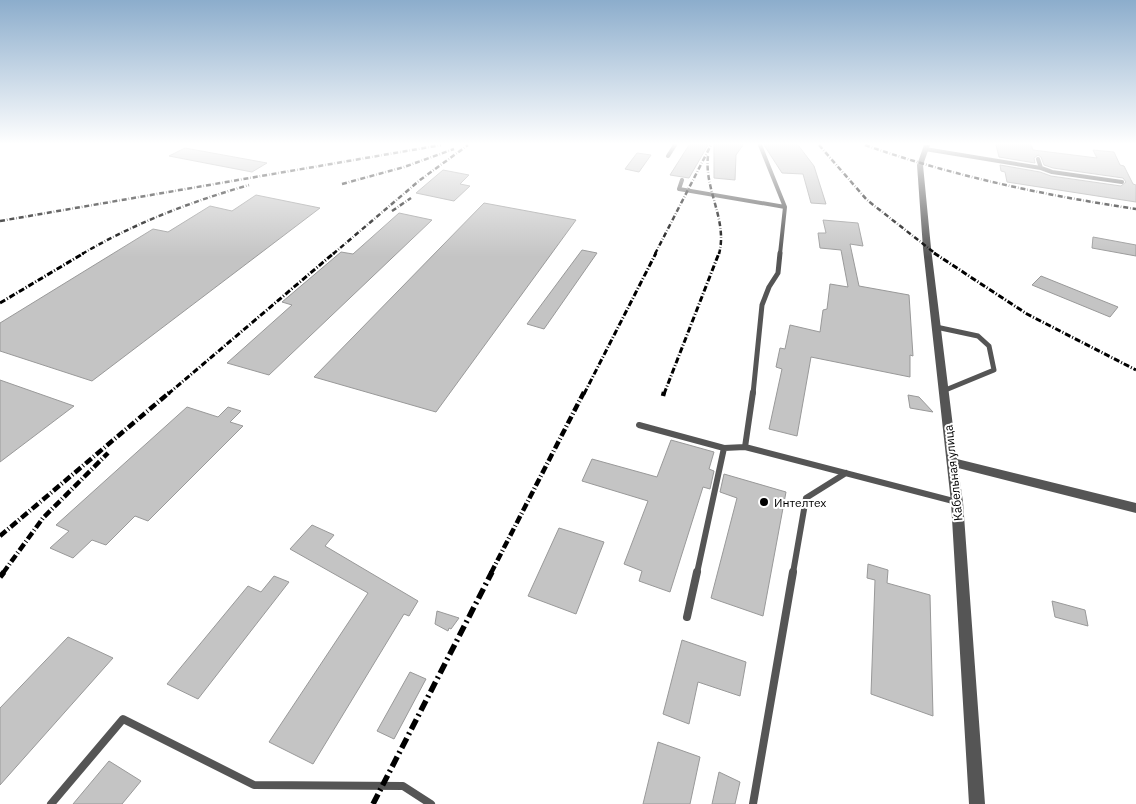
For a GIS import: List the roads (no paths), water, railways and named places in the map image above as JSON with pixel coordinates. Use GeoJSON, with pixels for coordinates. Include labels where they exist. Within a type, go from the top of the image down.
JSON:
{"type":"FeatureCollection","features":[{"type":"Feature","properties":{"kind":"street","name":"Кабельная улица"},"geometry":{"type":"LineString","coordinates":[[921,183],[927,248],[957,502],[977,804]]}},
{"type":"Feature","properties":{"kind":"street"},"geometry":{"type":"LineString","coordinates":[[952,462],[1136,508]]}},
{"type":"Feature","properties":{"kind":"lane"},"geometry":{"type":"LineString","coordinates":[[681,183],[679,189],[785,207]]}},
{"type":"Feature","properties":{"kind":"lane"},"geometry":{"type":"LineString","coordinates":[[745,447],[758,357],[762,305],[778,273],[785,207],[775,183]]}},
{"type":"Feature","properties":{"kind":"lane"},"geometry":{"type":"LineString","coordinates":[[936,327],[978,336],[989,346],[994,370],[944,391]]}},
{"type":"Feature","properties":{"kind":"lane"},"geometry":{"type":"LineString","coordinates":[[639,425],[724,448],[745,447],[957,502]]}},
{"type":"Feature","properties":{"kind":"lane"},"geometry":{"type":"LineString","coordinates":[[687,618],[724,448]]}},
{"type":"Feature","properties":{"kind":"lane"},"geometry":{"type":"LineString","coordinates":[[753,804],[806,498],[846,473]]}},
{"type":"Feature","properties":{"kind":"lane"},"geometry":{"type":"LineString","coordinates":[[51,804],[123,719],[254,785],[403,786],[431,804]]}},
{"type":"Feature","properties":{"kind":"railway"},"geometry":{"type":"LineString","coordinates":[[0,221],[223,183]]}},
{"type":"Feature","properties":{"kind":"railway"},"geometry":{"type":"LineString","coordinates":[[342,184],[347,183]]}},
{"type":"Feature","properties":{"kind":"railway"},"geometry":{"type":"LineString","coordinates":[[333,254],[417,183]]}},
{"type":"Feature","properties":{"kind":"railway"},"geometry":{"type":"LineString","coordinates":[[655,254],[692,183]]}},
{"type":"Feature","properties":{"kind":"railway"},"geometry":{"type":"LineString","coordinates":[[709,183],[721,229],[719,254]]}},
{"type":"Feature","properties":{"kind":"railway"},"geometry":{"type":"LineString","coordinates":[[852,183],[867,200],[936,254]]}},
{"type":"Feature","properties":{"kind":"railway"},"geometry":{"type":"LineString","coordinates":[[997,183],[1136,209]]}},
{"type":"Feature","properties":{"kind":"railway"},"geometry":{"type":"LineString","coordinates":[[82,254],[163,214],[249,185]]}},
{"type":"Feature","properties":{"kind":"railway"},"geometry":{"type":"LineString","coordinates":[[392,211],[411,198]]}},
{"type":"Feature","properties":{"kind":"railway"},"geometry":{"type":"LineString","coordinates":[[0,303],[84,253]]}},
{"type":"Feature","properties":{"kind":"railway"},"geometry":{"type":"LineString","coordinates":[[168,394],[334,253]]}},
{"type":"Feature","properties":{"kind":"railway"},"geometry":{"type":"LineString","coordinates":[[584,394],[656,253]]}},
{"type":"Feature","properties":{"kind":"railway"},"geometry":{"type":"LineString","coordinates":[[664,394],[719,253]]}},
{"type":"Feature","properties":{"kind":"railway"},"geometry":{"type":"LineString","coordinates":[[934,253],[1027,314],[1136,370]]}},
{"type":"Feature","properties":{"kind":"railway"},"geometry":{"type":"LineString","coordinates":[[0,536],[170,392]]}},
{"type":"Feature","properties":{"kind":"railway"},"geometry":{"type":"LineString","coordinates":[[491,573],[584,392]]}},
{"type":"Feature","properties":{"kind":"railway"},"geometry":{"type":"LineString","coordinates":[[663,396],[664,392]]}},
{"type":"Feature","properties":{"kind":"railway"},"geometry":{"type":"LineString","coordinates":[[3,573],[43,518],[108,453]]}},
{"type":"Feature","properties":{"kind":"railway"},"geometry":{"type":"LineString","coordinates":[[0,577],[4,572]]}},
{"type":"Feature","properties":{"kind":"railway"},"geometry":{"type":"LineString","coordinates":[[373,804],[492,572]]}},
{"type":"Feature","properties":{"kind":"place","name":"Интелтех"},"geometry":{"type":"Point","coordinates":[764,502]}}]}
